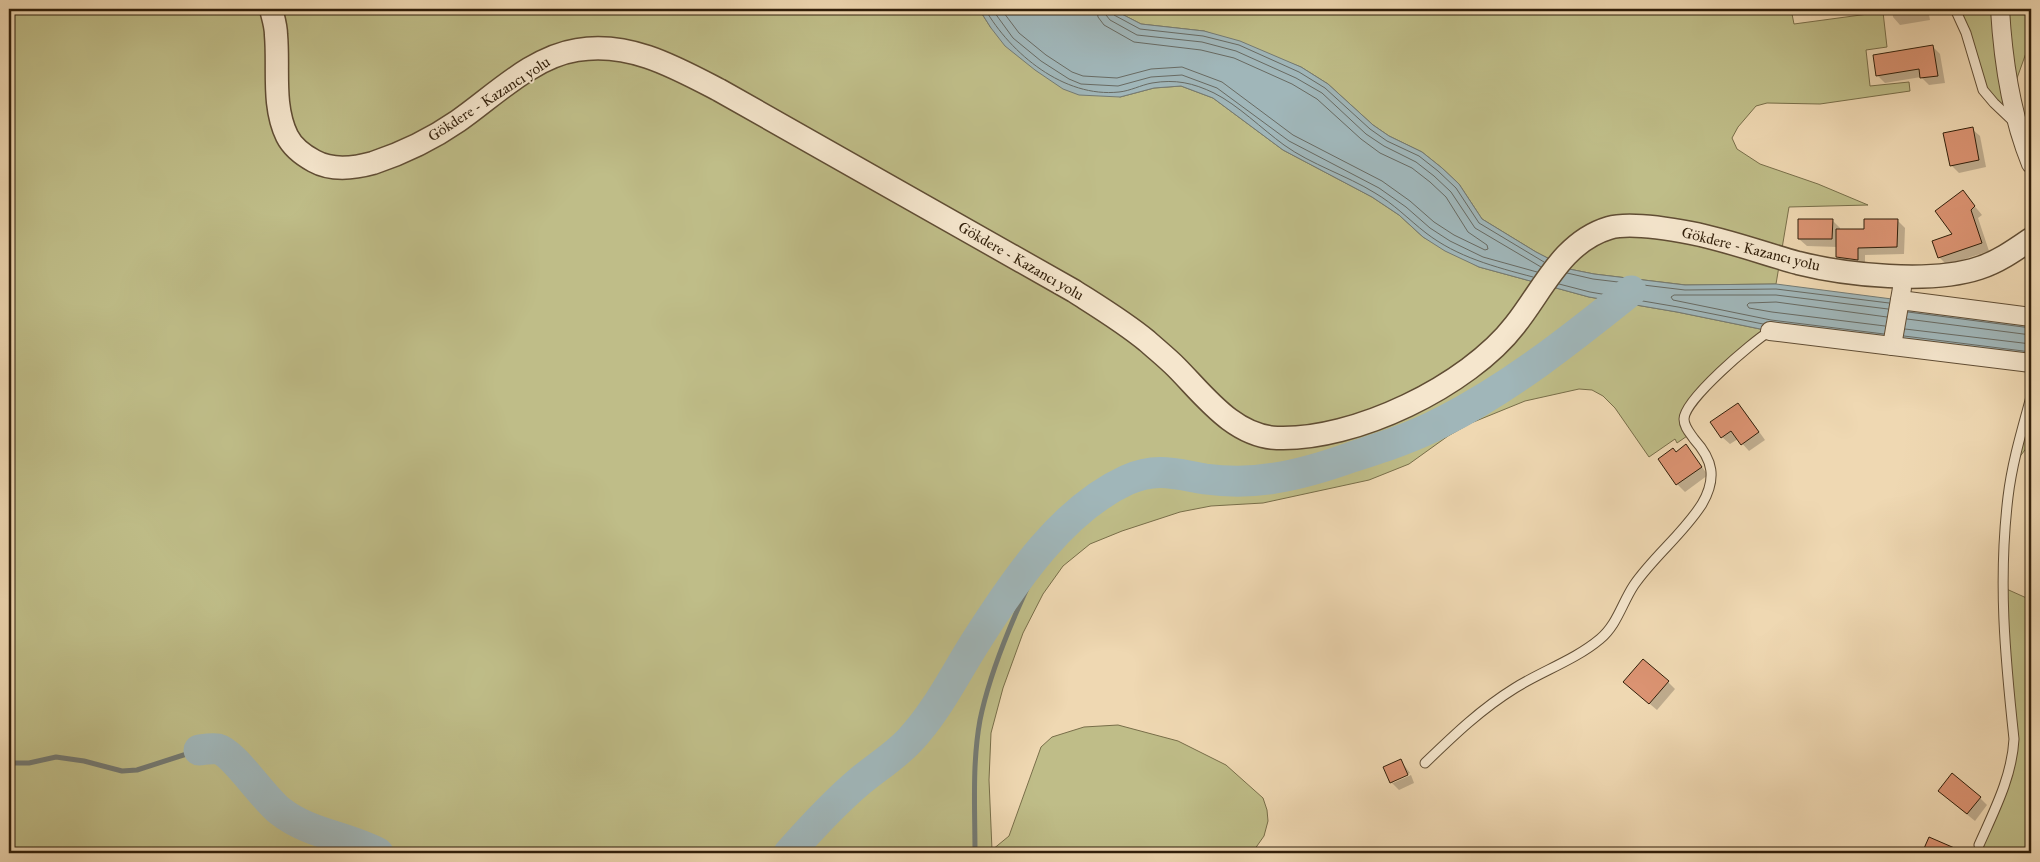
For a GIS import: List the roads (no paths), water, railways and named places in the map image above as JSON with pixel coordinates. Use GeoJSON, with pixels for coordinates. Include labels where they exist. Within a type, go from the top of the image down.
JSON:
{"type":"FeatureCollection","features":[{"type":"Feature","properties":{"kind":"street","name":"Gökdere - Kazancı yolu"},"geometry":{"type":"LineString","coordinates":[[271,9],[276,33],[278,102],[281,120],[295,148],[318,164],[350,168],[395,156],[426,141],[456,122],[551,56],[598,47],[618,48],[642,54],[674,67],[719,90],[1074,291],[1114,316],[1143,338],[1174,365],[1224,416],[1247,430],[1275,438],[1300,437],[1329,432],[1370,421],[1420,400],[1451,382],[1499,344],[1516,325],[1539,290],[1572,247],[1610,227],[1639,226],[1676,230],[1712,237],[1801,264],[1839,270],[1904,276],[1963,273],[1980,268],[2012,252],[2031,238]]}},
{"type":"Feature","properties":{"kind":"street"},"geometry":{"type":"LineString","coordinates":[[2000,9],[2005,68],[2031,164]]}},
{"type":"Feature","properties":{"kind":"street"},"geometry":{"type":"LineString","coordinates":[[1893,341],[1904,276]]}},
{"type":"Feature","properties":{"kind":"street"},"geometry":{"type":"LineString","coordinates":[[1899,305],[2031,317]]}},
{"type":"Feature","properties":{"kind":"street"},"geometry":{"type":"LineString","coordinates":[[1770,331],[1893,341],[2031,363]]}},
{"type":"Feature","properties":{"kind":"lane"},"geometry":{"type":"LineString","coordinates":[[1955,9],[1966,33],[1983,90],[1994,104],[2020,127]]}},
{"type":"Feature","properties":{"kind":"lane"},"geometry":{"type":"LineString","coordinates":[[1425,763],[1487,706],[1592,645],[1608,631],[1637,582],[1683,528],[1708,492],[1711,477],[1709,459],[1687,429],[1684,419],[1687,408],[1721,372],[1770,331]]}},
{"type":"Feature","properties":{"kind":"lane"},"geometry":{"type":"LineString","coordinates":[[1979,845],[2008,776],[2013,755],[2014,739],[2002,612],[2003,555],[2008,496],[2017,450],[2031,398]]}},
{"type":"Feature","properties":{"kind":"water"},"geometry":{"type":"Polygon","coordinates":[[[979,9],[1112,9],[1141,24],[1204,31],[1240,41],[1301,67],[1328,84],[1373,125],[1389,136],[1422,152],[1442,168],[1459,184],[1482,219],[1536,252],[1569,269],[1594,274],[1685,285],[1776,284],[2031,317],[2031,363],[1770,331],[1677,312],[1589,297],[1479,267],[1445,251],[1423,237],[1399,215],[1372,197],[1283,150],[1213,98],[1181,86],[1154,88],[1120,97],[1079,95],[1063,89],[1005,46],[979,9]]]}},
{"type":"Feature","properties":{"kind":"waterway"},"geometry":{"type":"LineString","coordinates":[[789,853],[841,798],[910,740],[938,704],[992,616],[1042,548],[1061,527],[1104,493],[1127,480],[1157,473],[1231,481],[1285,476],[1324,467],[1398,441],[1442,422],[1492,394],[1563,344],[1631,291]]}},
{"type":"Feature","properties":{"kind":"waterway"},"geometry":{"type":"LineString","coordinates":[[975,853],[974,803],[977,737],[985,698],[1001,651],[1050,539]]}},
{"type":"Feature","properties":{"kind":"waterway"},"geometry":{"type":"LineString","coordinates":[[199,750],[218,749],[225,752],[273,805],[291,819],[315,830],[353,842],[378,853]]}},
{"type":"Feature","properties":{"kind":"waterway"},"geometry":{"type":"LineString","coordinates":[[9,763],[29,763],[56,757],[84,761],[122,771],[137,770],[199,750]]}}]}
